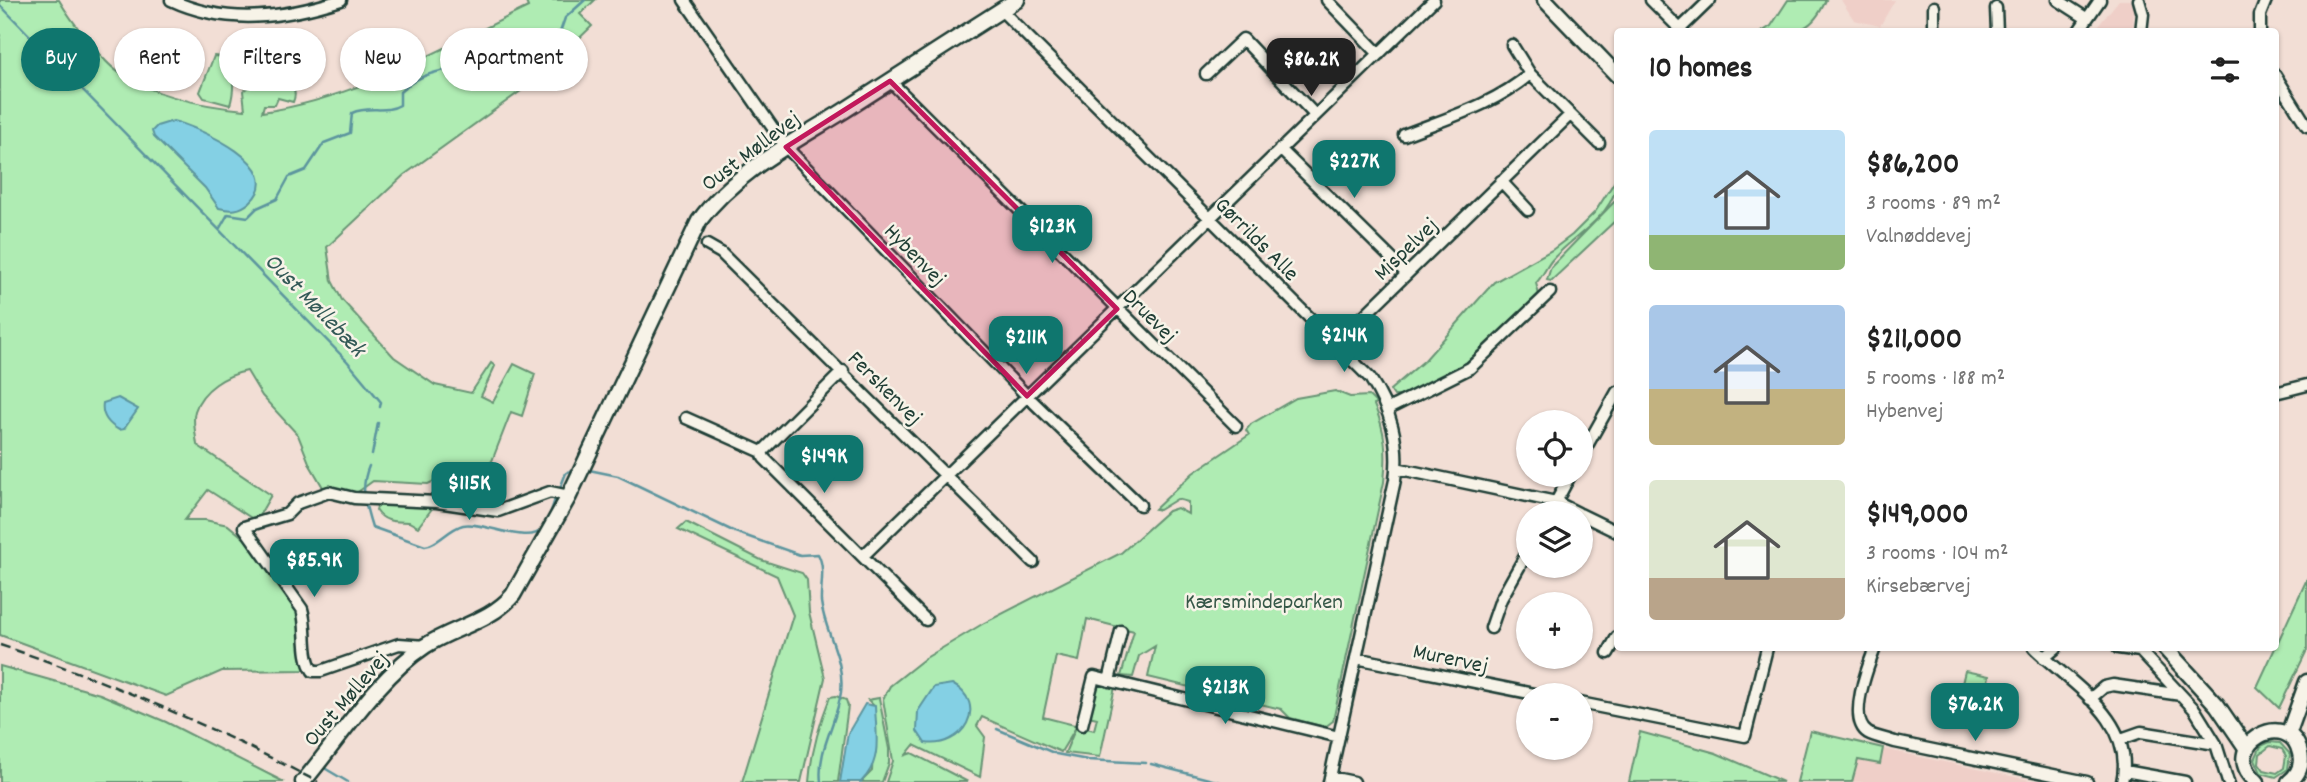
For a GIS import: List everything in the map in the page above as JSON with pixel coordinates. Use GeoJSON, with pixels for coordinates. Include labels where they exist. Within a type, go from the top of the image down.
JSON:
{"type":"FeatureCollection","features":[{"type":"Feature","properties":{"kind":"street"},"geometry":{"type":"LineString","coordinates":[[171,0],[188,8],[253,18],[296,14],[341,0]]}},
{"type":"Feature","properties":{"kind":"street","name":"Hybenvej"},"geometry":{"type":"LineString","coordinates":[[684,0],[786,147],[1027,396],[1140,505]]}},
{"type":"Feature","properties":{"kind":"street","name":"Oust Møllevej"},"geometry":{"type":"LineString","coordinates":[[303,782],[396,670],[425,646],[503,607],[569,496],[699,221],[735,183],[786,147],[1017,0]]}},
{"type":"Feature","properties":{"kind":"street"},"geometry":{"type":"LineString","coordinates":[[1327,0],[1379,54]]}},
{"type":"Feature","properties":{"kind":"street"},"geometry":{"type":"LineString","coordinates":[[863,556],[1434,0]]}},
{"type":"Feature","properties":{"kind":"street"},"geometry":{"type":"LineString","coordinates":[[1545,0],[1614,72]]}},
{"type":"Feature","properties":{"kind":"street"},"geometry":{"type":"LineString","coordinates":[[1651,0],[1679,28]]}},
{"type":"Feature","properties":{"kind":"street"},"geometry":{"type":"LineString","coordinates":[[1681,28],[1710,0]]}},
{"type":"Feature","properties":{"kind":"street"},"geometry":{"type":"LineString","coordinates":[[2057,0],[2086,18]]}},
{"type":"Feature","properties":{"kind":"street"},"geometry":{"type":"LineString","coordinates":[[2080,28],[2100,0]]}},
{"type":"Feature","properties":{"kind":"street"},"geometry":{"type":"LineString","coordinates":[[2139,0],[2143,14],[2141,28]]}},
{"type":"Feature","properties":{"kind":"street"},"geometry":{"type":"LineString","coordinates":[[2260,28],[2260,15],[2266,0]]}},
{"type":"Feature","properties":{"kind":"street"},"geometry":{"type":"LineString","coordinates":[[1934,7],[1934,28]]}},
{"type":"Feature","properties":{"kind":"street"},"geometry":{"type":"LineString","coordinates":[[1996,8],[1997,28]]}},
{"type":"Feature","properties":{"kind":"street","name":"Gørrilds Alle"},"geometry":{"type":"LineString","coordinates":[[1001,10],[1370,378],[1388,409],[1396,445],[1396,468],[1329,780]]}},
{"type":"Feature","properties":{"kind":"street"},"geometry":{"type":"LineString","coordinates":[[1206,74],[1243,39],[1315,115]]}},
{"type":"Feature","properties":{"kind":"street"},"geometry":{"type":"LineString","coordinates":[[1512,45],[1530,75],[1599,143]]}},
{"type":"Feature","properties":{"kind":"street"},"geometry":{"type":"LineString","coordinates":[[1404,135],[1512,90],[1530,75]]}},
{"type":"Feature","properties":{"kind":"street","name":"Druevej"},"geometry":{"type":"LineString","coordinates":[[890,81],[1236,426]]}},
{"type":"Feature","properties":{"kind":"street"},"geometry":{"type":"LineString","coordinates":[[2279,81],[2307,126]]}},
{"type":"Feature","properties":{"kind":"street","name":"Mispelvej"},"geometry":{"type":"LineString","coordinates":[[1336,343],[1570,115]]}},
{"type":"Feature","properties":{"kind":"street"},"geometry":{"type":"LineString","coordinates":[[1280,149],[1406,273]]}},
{"type":"Feature","properties":{"kind":"street"},"geometry":{"type":"LineString","coordinates":[[1501,181],[1528,210]]}},
{"type":"Feature","properties":{"kind":"street","name":"Ferskenvej"},"geometry":{"type":"LineString","coordinates":[[707,245],[720,253],[843,371],[1033,562]]}},
{"type":"Feature","properties":{"kind":"street"},"geometry":{"type":"LineString","coordinates":[[1388,409],[1470,368],[1550,292]]}},
{"type":"Feature","properties":{"kind":"street"},"geometry":{"type":"LineString","coordinates":[[762,452],[843,371]]}},
{"type":"Feature","properties":{"kind":"street"},"geometry":{"type":"LineString","coordinates":[[2279,392],[2307,385]]}},
{"type":"Feature","properties":{"kind":"street"},"geometry":{"type":"LineString","coordinates":[[1593,435],[1614,397]]}},
{"type":"Feature","properties":{"kind":"street"},"geometry":{"type":"LineString","coordinates":[[686,418],[762,452],[764,458],[926,620]]}},
{"type":"Feature","properties":{"kind":"street"},"geometry":{"type":"LineString","coordinates":[[1396,468],[1551,501]]}},
{"type":"Feature","properties":{"kind":"street","name":"Oust Møllevej"},"geometry":{"type":"LineString","coordinates":[[425,646],[399,644],[321,671],[313,671],[309,665],[307,623],[302,609],[244,527],[288,514],[298,503],[321,494],[437,502],[498,510],[550,492],[569,496]]}},
{"type":"Feature","properties":{"kind":"street"},"geometry":{"type":"LineString","coordinates":[[1593,520],[1614,530]]}},
{"type":"Feature","properties":{"kind":"street"},"geometry":{"type":"LineString","coordinates":[[1491,628],[1501,599],[1516,572]]}},
{"type":"Feature","properties":{"kind":"street"},"geometry":{"type":"LineString","coordinates":[[1109,681],[1121,631]]}},
{"type":"Feature","properties":{"kind":"street"},"geometry":{"type":"LineString","coordinates":[[1608,653],[1614,642]]}},
{"type":"Feature","properties":{"kind":"street"},"geometry":{"type":"LineString","coordinates":[[1593,706],[1745,736],[1766,651]]}},
{"type":"Feature","properties":{"kind":"street"},"geometry":{"type":"LineString","coordinates":[[1874,651],[1857,710],[1858,721],[1868,733],[2087,782]]}},
{"type":"Feature","properties":{"kind":"street"},"geometry":{"type":"LineString","coordinates":[[2037,651],[2090,699],[2121,739],[2123,777],[2185,782]]}},
{"type":"Feature","properties":{"kind":"street"},"geometry":{"type":"LineString","coordinates":[[2045,658],[2053,651]]}},
{"type":"Feature","properties":{"kind":"street"},"geometry":{"type":"LineString","coordinates":[[2140,651],[2203,721],[2216,744],[2228,782]]}},
{"type":"Feature","properties":{"kind":"street"},"geometry":{"type":"LineString","coordinates":[[2168,651],[2251,743]]}},
{"type":"Feature","properties":{"kind":"street","name":"Murervej"},"geometry":{"type":"LineString","coordinates":[[1356,658],[1516,690]]}},
{"type":"Feature","properties":{"kind":"street"},"geometry":{"type":"LineString","coordinates":[[1082,725],[1094,677],[1339,737]]}},
{"type":"Feature","properties":{"kind":"street"},"geometry":{"type":"LineString","coordinates":[[2251,743],[2281,733],[2306,684]]}},
{"type":"Feature","properties":{"kind":"street"},"geometry":{"type":"LineString","coordinates":[[2090,699],[2104,687],[2113,685],[2181,695]]}},
{"type":"Feature","properties":{"kind":"street"},"geometry":{"type":"LineString","coordinates":[[2121,739],[2141,732],[2216,744]]}},
{"type":"Feature","properties":{"kind":"street"},"geometry":{"type":"LineString","coordinates":[[2281,733],[2299,749],[2301,758],[2296,780]]}},
{"type":"Feature","properties":{"kind":"street"},"geometry":{"type":"LineString","coordinates":[[2251,743],[2247,770],[2256,782]]}},
{"type":"Feature","properties":{"kind":"street"},"geometry":{"type":"LineString","coordinates":[[1329,780],[1354,782]]}},
{"type":"Feature","properties":{"kind":"highlighted area"},"geometry":{"type":"Polygon","coordinates":[[[890,81],[1117,309],[1027,396],[786,147],[890,81]]]}},
{"type":"Feature","properties":{"kind":"shaded area"},"geometry":{"type":"Polygon","coordinates":[[[1841,0],[1895,0],[1880,26],[1854,20],[1841,0]]]}},
{"type":"Feature","properties":{"kind":"shaded area"},"geometry":{"type":"Polygon","coordinates":[[[2119,0],[2130,0],[2134,5],[2133,28],[2096,28],[2119,0]]]}},
{"type":"Feature","properties":{"kind":"shaded area"},"geometry":{"type":"Polygon","coordinates":[[[1810,731],[1897,752],[2039,782],[1797,782],[1810,731]]]}},
{"type":"Feature","properties":{"kind":"green space"},"geometry":{"type":"Polygon","coordinates":[[[0,0],[59,0],[78,28],[21,28],[21,91],[100,91],[100,55],[114,68],[114,91],[156,91],[197,103],[245,110],[243,91],[294,91],[293,102],[278,98],[275,105],[264,105],[262,112],[345,91],[426,91],[426,57],[440,51],[440,91],[521,91],[404,175],[327,247],[332,281],[342,300],[394,357],[435,385],[471,393],[491,363],[495,366],[481,396],[493,402],[514,364],[535,374],[522,416],[511,412],[492,461],[474,479],[443,477],[428,484],[373,481],[355,494],[324,489],[310,465],[298,435],[262,396],[247,371],[216,384],[203,396],[195,411],[197,445],[271,495],[256,521],[208,490],[185,520],[205,520],[228,525],[257,549],[303,619],[306,670],[222,671],[166,696],[0,635],[0,0]]]}},
{"type":"Feature","properties":{"kind":"green space"},"geometry":{"type":"Polygon","coordinates":[[[525,0],[595,0],[580,14],[592,26],[588,30],[486,28],[528,7],[525,0]]]}},
{"type":"Feature","properties":{"kind":"green space"},"geometry":{"type":"Polygon","coordinates":[[[1788,0],[1826,0],[1815,19],[1804,28],[1768,28],[1788,0]]]}},
{"type":"Feature","properties":{"kind":"green space"},"geometry":{"type":"Polygon","coordinates":[[[214,56],[219,57],[219,91],[233,91],[230,105],[204,98],[200,92],[205,91],[205,79],[214,56]]]}},
{"type":"Feature","properties":{"kind":"green space"},"geometry":{"type":"Polygon","coordinates":[[[1614,183],[1610,203],[1593,223],[1552,260],[1536,283],[1539,295],[1465,365],[1401,396],[1394,396],[1390,390],[1425,360],[1494,282],[1552,250],[1595,212],[1614,183]]]}},
{"type":"Feature","properties":{"kind":"green space"},"geometry":{"type":"Polygon","coordinates":[[[1614,202],[1614,222],[1551,281],[1547,280],[1551,267],[1614,202]]]}},
{"type":"Feature","properties":{"kind":"green space","name":"Kærsmindeparken"},"geometry":{"type":"Polygon","coordinates":[[[1335,391],[1350,397],[1369,396],[1376,403],[1374,405],[1385,443],[1385,462],[1384,482],[1333,721],[1325,727],[1290,718],[1281,709],[1148,677],[1155,646],[1139,656],[1133,677],[1121,676],[1134,631],[1087,619],[1079,661],[1056,656],[1043,717],[1094,730],[1097,718],[1089,716],[1097,683],[1115,687],[1100,757],[1065,753],[1076,727],[1061,752],[982,717],[977,726],[985,737],[980,777],[914,745],[906,755],[912,753],[968,782],[886,782],[893,761],[883,699],[890,686],[924,659],[984,623],[1121,553],[1168,511],[1177,508],[1188,514],[1188,502],[1177,499],[1159,510],[1155,509],[1193,473],[1249,435],[1246,430],[1251,424],[1296,398],[1335,391]]]}},
{"type":"Feature","properties":{"kind":"green space"},"geometry":{"type":"Polygon","coordinates":[[[378,503],[434,506],[418,527],[409,522],[383,518],[376,510],[378,503]]]}},
{"type":"Feature","properties":{"kind":"green space"},"geometry":{"type":"Polygon","coordinates":[[[686,522],[761,560],[802,573],[807,580],[809,612],[825,678],[801,782],[742,782],[793,615],[777,576],[678,529],[686,522]]]}},
{"type":"Feature","properties":{"kind":"green space"},"geometry":{"type":"Polygon","coordinates":[[[2307,579],[2307,650],[2279,708],[2257,687],[2274,651],[2279,651],[2279,639],[2307,579]]]}},
{"type":"Feature","properties":{"kind":"green space"},"geometry":{"type":"Polygon","coordinates":[[[0,666],[100,694],[166,722],[284,782],[0,782],[0,666]]]}},
{"type":"Feature","properties":{"kind":"green space"},"geometry":{"type":"Polygon","coordinates":[[[1965,671],[1989,676],[1985,698],[1960,692],[1965,671]]]}},
{"type":"Feature","properties":{"kind":"green space"},"geometry":{"type":"Polygon","coordinates":[[[830,697],[846,700],[848,706],[838,782],[809,782],[819,728],[830,697]]]}},
{"type":"Feature","properties":{"kind":"green space"},"geometry":{"type":"Polygon","coordinates":[[[879,698],[889,749],[889,763],[882,782],[861,782],[872,771],[875,707],[868,700],[879,698]]]}},
{"type":"Feature","properties":{"kind":"green space"},"geometry":{"type":"Polygon","coordinates":[[[1810,731],[1883,748],[1880,764],[1858,760],[1852,782],[1797,782],[1810,731]]]}},
{"type":"Feature","properties":{"kind":"green space"},"geometry":{"type":"Polygon","coordinates":[[[1640,732],[1716,753],[1783,782],[1629,782],[1640,732]]]}},
{"type":"Feature","properties":{"kind":"green space"},"geometry":{"type":"Polygon","coordinates":[[[2270,742],[2280,743],[2290,754],[2288,769],[2276,777],[2261,773],[2255,759],[2261,746],[2270,742]],[[2270,746],[2260,754],[2259,763],[2264,770],[2277,773],[2284,768],[2286,756],[2282,749],[2270,746]]]}},
{"type":"Feature","properties":{"kind":"water"},"geometry":{"type":"Polygon","coordinates":[[[173,121],[220,140],[250,162],[258,175],[259,188],[250,202],[235,210],[219,208],[205,188],[154,137],[152,131],[157,126],[173,121]]]}},
{"type":"Feature","properties":{"kind":"water"},"geometry":{"type":"Polygon","coordinates":[[[118,398],[138,409],[124,429],[119,430],[106,419],[103,412],[103,403],[118,398]]]}},
{"type":"Feature","properties":{"kind":"water"},"geometry":{"type":"Polygon","coordinates":[[[952,684],[969,702],[967,723],[951,739],[939,743],[925,743],[917,731],[918,711],[934,687],[952,684]]]}},
{"type":"Feature","properties":{"kind":"water"},"geometry":{"type":"Polygon","coordinates":[[[865,704],[875,706],[877,747],[873,765],[861,782],[840,782],[848,733],[865,704]]]}},
{"type":"Feature","properties":{"kind":"waterway"},"geometry":{"type":"LineString","coordinates":[[220,228],[228,214],[248,217],[257,208],[277,199],[289,177],[306,170],[324,143],[350,133],[352,113],[394,108],[400,105],[400,92],[426,75],[440,71],[471,68],[516,72],[559,35],[565,18],[585,0]]}},
{"type":"Feature","properties":{"kind":"waterway"},"geometry":{"type":"LineString","coordinates":[[0,5],[347,361],[381,402],[380,407]]}},
{"type":"Feature","properties":{"kind":"waterway","name":"Oust Møllebæk"},"geometry":{"type":"LineString","coordinates":[[372,455],[378,423]]}},
{"type":"Feature","properties":{"kind":"waterway","name":"Oust Møllebæk"},"geometry":{"type":"LineString","coordinates":[[369,466],[365,496],[372,527],[425,546],[463,525],[471,524],[517,534],[537,533],[545,525],[556,497]]}},
{"type":"Feature","properties":{"kind":"waterway","name":"Oust Møllebæk"},"geometry":{"type":"LineString","coordinates":[[559,491],[566,473],[576,468]]}},
{"type":"Feature","properties":{"kind":"waterway","name":"Oust Møllebæk"},"geometry":{"type":"LineString","coordinates":[[589,470],[618,476],[735,532],[800,555],[818,554],[822,572],[823,613],[840,668],[841,680],[839,703],[822,758],[821,782]]}},
{"type":"Feature","properties":{"kind":"waterway"},"geometry":{"type":"LineString","coordinates":[[997,729],[1054,753]]}},
{"type":"Feature","properties":{"kind":"waterway"},"geometry":{"type":"LineString","coordinates":[[1056,754],[1088,760],[1146,763]]}},
{"type":"Feature","properties":{"kind":"waterway"},"geometry":{"type":"LineString","coordinates":[[1151,764],[1220,782]]}},
{"type":"Feature","properties":{"kind":"waterway"},"geometry":{"type":"LineString","coordinates":[[326,769],[348,782]]}},
{"type":"Feature","properties":{"kind":"railway"},"geometry":{"type":"LineString","coordinates":[[0,645],[82,674],[162,707],[318,782]]}}]}
